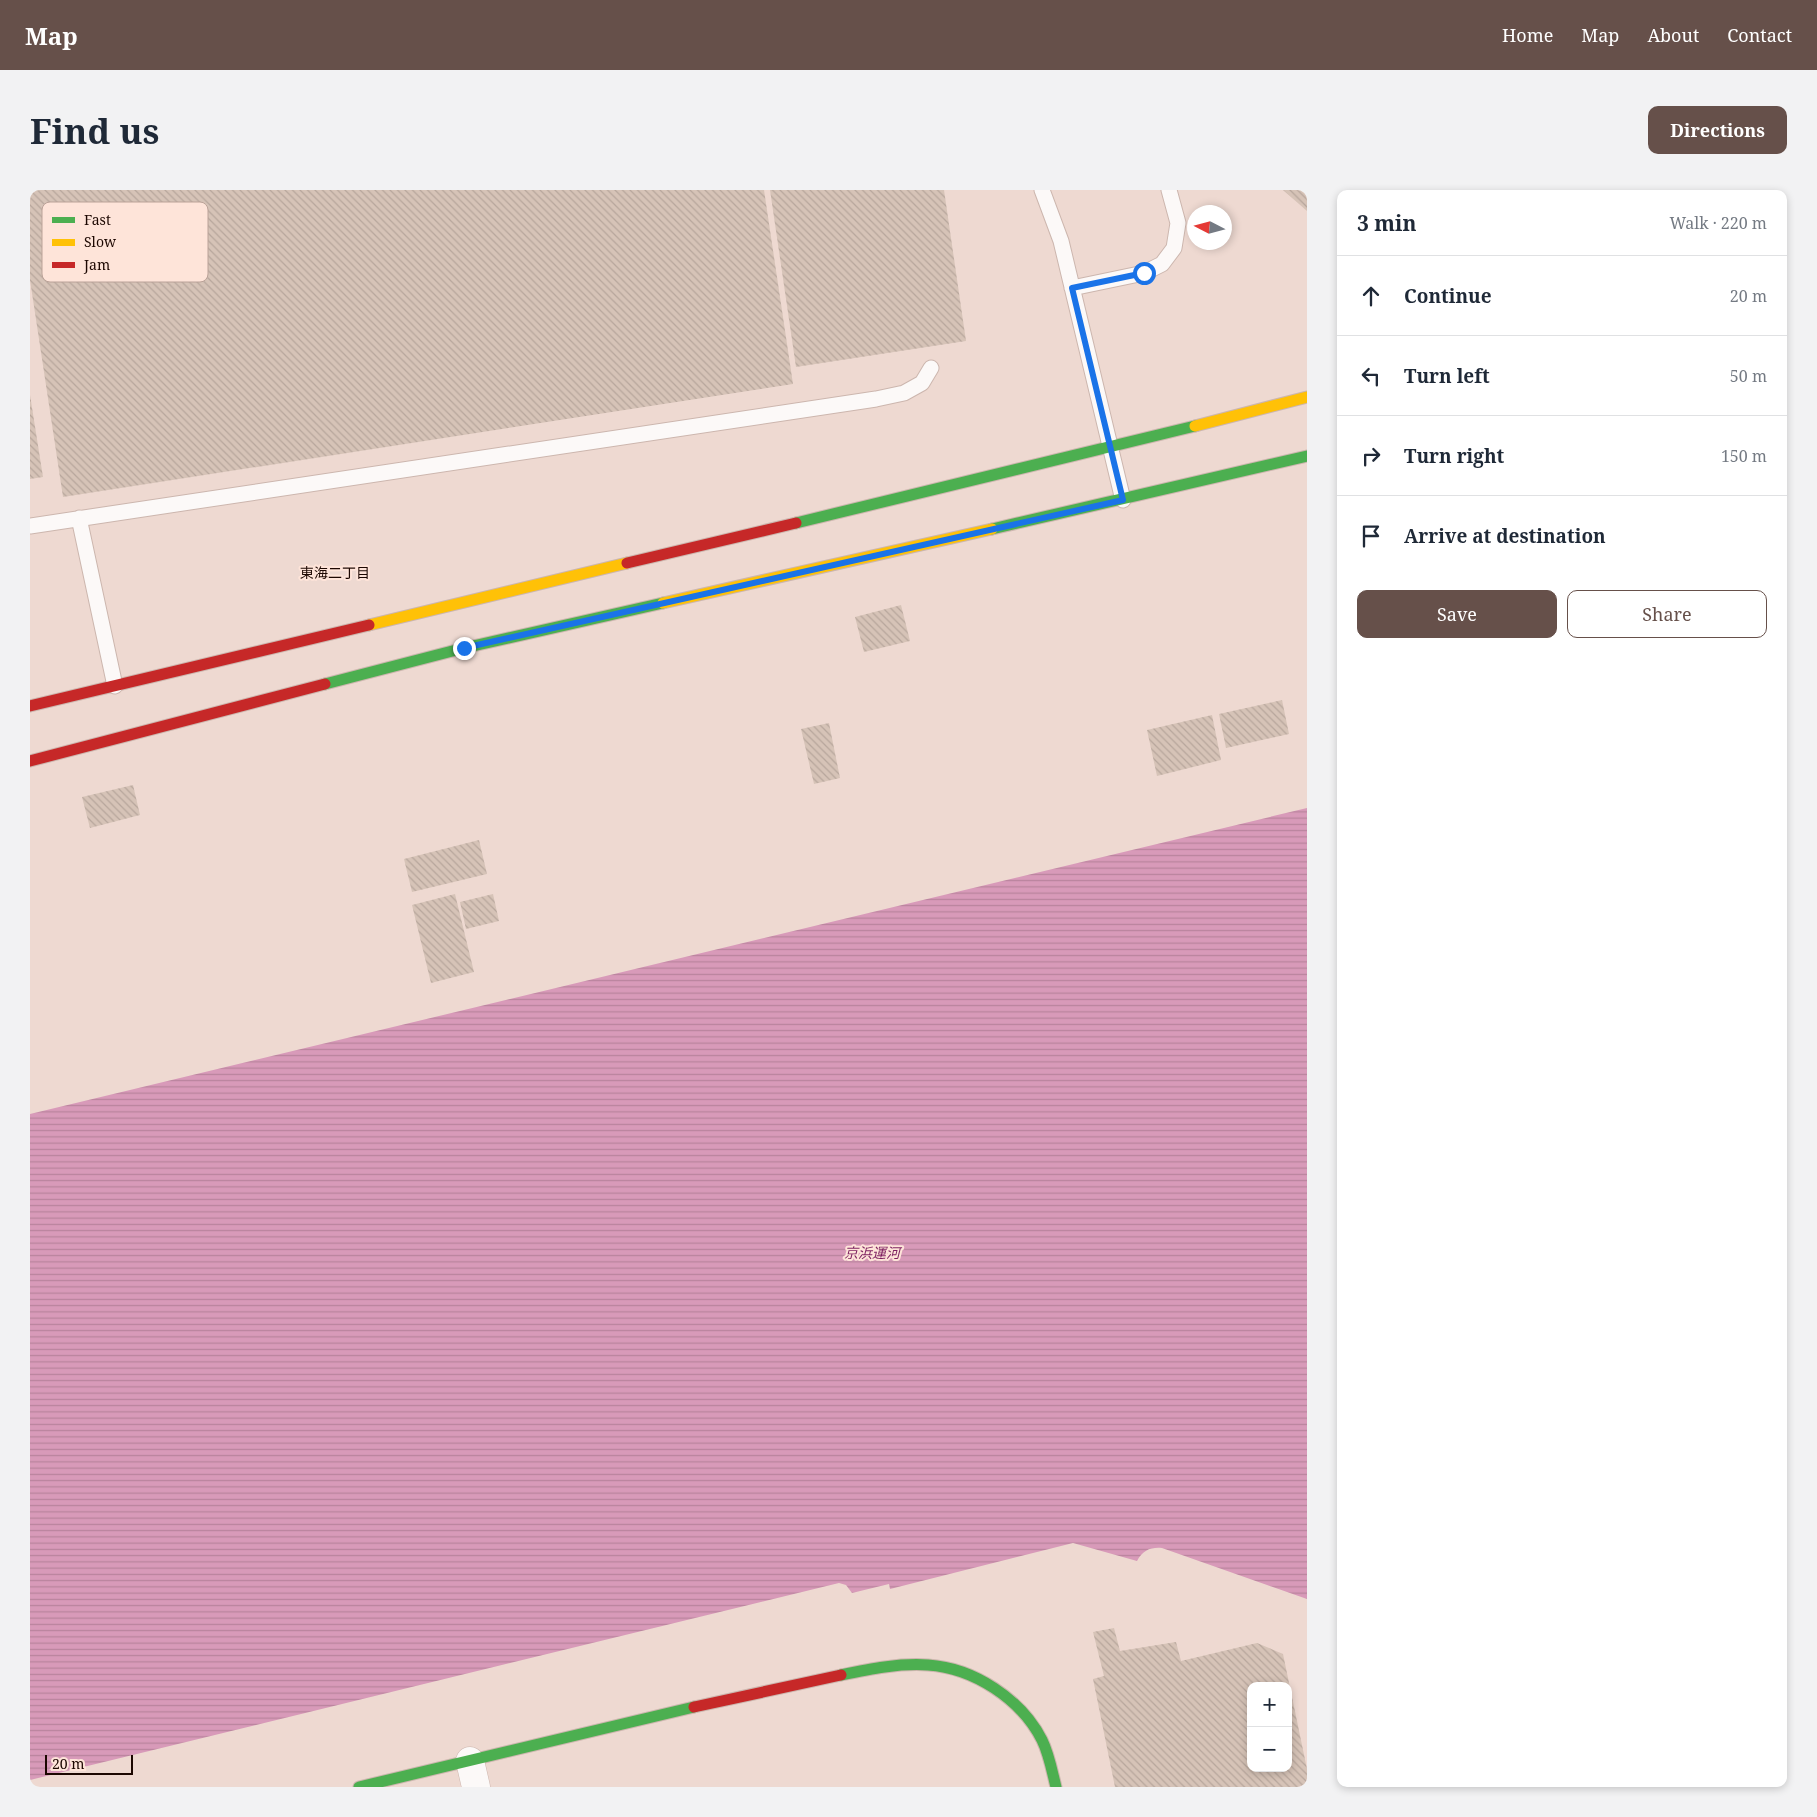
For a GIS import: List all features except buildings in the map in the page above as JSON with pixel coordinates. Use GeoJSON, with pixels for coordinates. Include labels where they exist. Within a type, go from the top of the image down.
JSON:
{"type":"FeatureCollection","features":[{"type":"Feature","properties":{"kind":"street"},"geometry":{"type":"LineString","coordinates":[[30,706],[1111,447],[1307,397]]}},
{"type":"Feature","properties":{"kind":"street"},"geometry":{"type":"LineString","coordinates":[[30,761],[464,648],[1123,500],[1307,456]]}},
{"type":"Feature","properties":{"kind":"street"},"geometry":{"type":"LineString","coordinates":[[358,1787],[774,1688],[888,1667],[924,1665],[965,1673],[990,1685],[1011,1702],[1040,1736],[1056,1787]]}},
{"type":"Feature","properties":{"kind":"street"},"geometry":{"type":"LineString","coordinates":[[470,1761],[476,1787]]}},
{"type":"Feature","properties":{"kind":"lane"},"geometry":{"type":"LineString","coordinates":[[1042,190],[1062,241],[1123,500]]}},
{"type":"Feature","properties":{"kind":"lane"},"geometry":{"type":"LineString","coordinates":[[1072,288],[1144,273],[1162,264],[1174,248],[1178,223],[1170,190]]}},
{"type":"Feature","properties":{"kind":"lane"},"geometry":{"type":"LineString","coordinates":[[30,526],[876,399],[904,393],[922,383],[931,368]]}},
{"type":"Feature","properties":{"kind":"lane"},"geometry":{"type":"LineString","coordinates":[[79,518],[115,686]]}},
{"type":"Feature","properties":{"kind":"water","name":"京浜運河"},"geometry":{"type":"Polygon","coordinates":[[[1307,808],[1307,1599],[1162,1548],[1148,1550],[1137,1561],[1073,1543],[890,1589],[889,1584],[852,1593],[846,1585],[839,1583],[30,1780],[30,1114],[1307,808]]]}},
{"type":"Feature","properties":{"kind":"traffic: fast"},"geometry":{"type":"LineString","coordinates":[[796,523],[1195,426]]}},
{"type":"Feature","properties":{"kind":"traffic: fast"},"geometry":{"type":"LineString","coordinates":[[992,529],[1307,456]]}},
{"type":"Feature","properties":{"kind":"traffic: fast"},"geometry":{"type":"LineString","coordinates":[[325,684],[464,648],[663,603]]}},
{"type":"Feature","properties":{"kind":"traffic: fast"},"geometry":{"type":"LineString","coordinates":[[841,1675],[884,1667],[928,1665],[945,1667],[979,1679],[1009,1699],[1033,1725],[1047,1751],[1056,1787]]}},
{"type":"Feature","properties":{"kind":"traffic: fast"},"geometry":{"type":"LineString","coordinates":[[359,1787],[694,1707]]}},
{"type":"Feature","properties":{"kind":"traffic: slow"},"geometry":{"type":"LineString","coordinates":[[1195,426],[1307,397]]}},
{"type":"Feature","properties":{"kind":"traffic: slow"},"geometry":{"type":"LineString","coordinates":[[663,603],[992,529]]}},
{"type":"Feature","properties":{"kind":"traffic: slow"},"geometry":{"type":"LineString","coordinates":[[369,625],[627,563]]}},
{"type":"Feature","properties":{"kind":"traffic: jam"},"geometry":{"type":"LineString","coordinates":[[627,563],[796,523]]}},
{"type":"Feature","properties":{"kind":"traffic: jam"},"geometry":{"type":"LineString","coordinates":[[30,706],[369,625]]}},
{"type":"Feature","properties":{"kind":"traffic: jam"},"geometry":{"type":"LineString","coordinates":[[30,761],[325,684]]}},
{"type":"Feature","properties":{"kind":"traffic: jam"},"geometry":{"type":"LineString","coordinates":[[694,1707],[841,1675]]}},
{"type":"Feature","properties":{"kind":"district","name":"東海二丁目"},"geometry":{"type":"Point","coordinates":[335,572]}},
{"type":"Feature","properties":{"kind":"route"},"geometry":{"type":"LineString","coordinates":[[464,648],[1123,500],[1072,288],[1144,273]]}}]}
